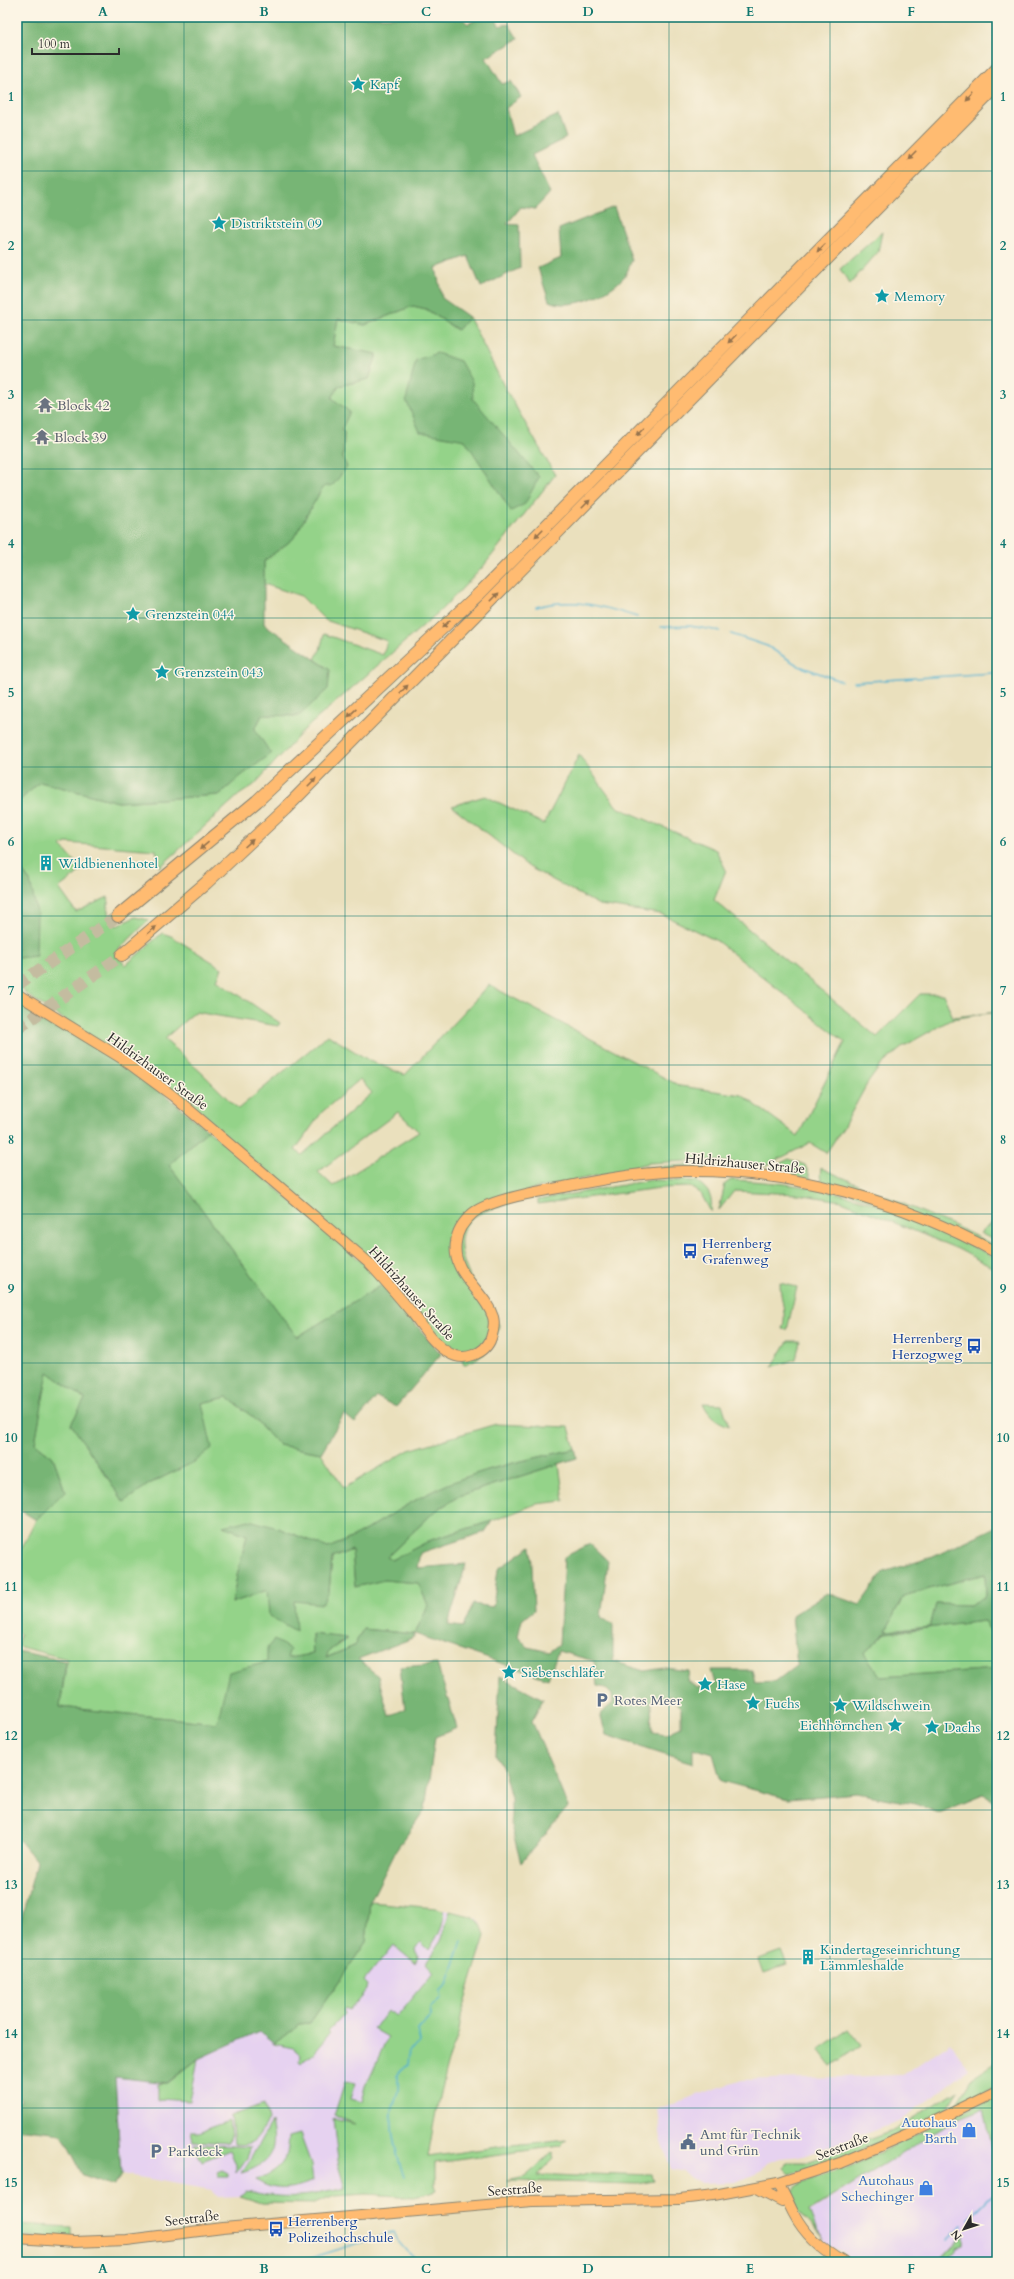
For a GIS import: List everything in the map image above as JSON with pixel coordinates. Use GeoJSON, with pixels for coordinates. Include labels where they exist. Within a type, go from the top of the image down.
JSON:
{"type":"FeatureCollection","features":[{"type":"Feature","properties":{"kind":"highway"},"geometry":{"type":"LineString","coordinates":[[118,916],[269,790],[482,591],[997,69]]}},
{"type":"Feature","properties":{"kind":"highway"},"geometry":{"type":"LineString","coordinates":[[122,955],[167,917],[285,809],[997,86]]}},
{"type":"Feature","properties":{"kind":"main road","name":"Hildrizhauser Straße"},"geometry":{"type":"LineString","coordinates":[[17,994],[123,1059],[173,1096],[369,1263],[388,1283],[436,1343],[447,1352],[458,1358],[471,1356],[483,1351],[490,1342],[494,1331],[493,1318],[488,1307],[461,1270],[456,1259],[455,1248],[459,1228],[474,1213],[489,1205],[579,1184],[616,1177],[683,1171],[723,1172],[802,1181],[858,1195],[913,1215],[997,1253]]}},
{"type":"Feature","properties":{"kind":"main road","name":"Seestraße"},"geometry":{"type":"LineString","coordinates":[[17,2238],[74,2242],[127,2240],[223,2228],[532,2201],[680,2199],[757,2188],[795,2178],[880,2147],[997,2091]]}},
{"type":"Feature","properties":{"kind":"main road"},"geometry":{"type":"LineString","coordinates":[[784,2198],[795,2178]]}},
{"type":"Feature","properties":{"kind":"main road"},"geometry":{"type":"LineString","coordinates":[[778,2183],[784,2198],[803,2228],[818,2245],[843,2262]]}},
{"type":"Feature","properties":{"kind":"main road"},"geometry":{"type":"LineString","coordinates":[[757,2188],[784,2198]]}},
{"type":"Feature","properties":{"kind":"shaded area"},"geometry":{"type":"Polygon","coordinates":[[[436,1908],[477,1918],[481,1923],[485,1936],[481,1952],[346,2188],[295,2198],[264,2195],[247,2191],[240,2196],[218,2197],[212,2190],[121,2174],[115,2077],[167,2083],[198,2059],[259,2031],[275,2043],[366,1942],[436,1908]]]}},
{"type":"Feature","properties":{"kind":"shaded area"},"geometry":{"type":"Polygon","coordinates":[[[951,2042],[969,2070],[901,2120],[803,2156],[779,2158],[767,2163],[759,2173],[738,2182],[701,2183],[691,2179],[684,2172],[671,2169],[661,2139],[657,2110],[660,2108],[741,2080],[903,2075],[951,2042]]]}},
{"type":"Feature","properties":{"kind":"shaded area"},"geometry":{"type":"Polygon","coordinates":[[[983,2109],[997,2175],[997,2262],[921,2262],[918,2260],[911,2262],[859,2262],[826,2244],[816,2229],[809,2212],[957,2119],[983,2109]]]}},
{"type":"Feature","properties":{"kind":"green space"},"geometry":{"type":"Polygon","coordinates":[[[17,17],[461,17],[468,24],[481,17],[495,17],[499,26],[509,24],[518,39],[486,58],[502,84],[511,81],[521,97],[506,108],[513,136],[558,115],[566,138],[532,155],[550,193],[535,209],[521,207],[507,224],[519,225],[520,268],[481,287],[468,256],[436,268],[442,298],[469,317],[458,330],[426,309],[413,306],[365,325],[338,319],[333,346],[377,354],[369,379],[339,386],[332,398],[350,412],[341,430],[344,432],[343,458],[347,467],[333,485],[323,487],[293,539],[264,561],[264,624],[330,670],[328,689],[299,716],[262,715],[255,729],[271,754],[241,776],[219,795],[118,802],[40,782],[17,803],[17,17]]]}},
{"type":"Feature","properties":{"kind":"green space"},"geometry":{"type":"Polygon","coordinates":[[[614,207],[632,260],[624,277],[607,291],[588,300],[567,304],[558,304],[549,301],[538,268],[561,258],[559,229],[614,207]]]}},
{"type":"Feature","properties":{"kind":"green space"},"geometry":{"type":"Polygon","coordinates":[[[882,232],[878,252],[850,284],[840,269],[882,232]]]}},
{"type":"Feature","properties":{"kind":"green space"},"geometry":{"type":"Polygon","coordinates":[[[413,306],[426,309],[457,330],[469,317],[504,386],[555,475],[482,568],[441,610],[305,729],[254,785],[239,795],[160,867],[156,850],[66,843],[61,846],[82,870],[59,888],[76,912],[108,897],[108,913],[117,926],[135,917],[149,920],[114,954],[126,965],[162,933],[171,936],[222,968],[217,980],[280,1023],[278,1026],[195,1012],[164,1039],[203,1074],[238,1109],[328,1035],[370,1061],[405,1075],[489,985],[680,1086],[742,1095],[798,1136],[845,1042],[717,941],[661,914],[599,905],[529,867],[452,806],[485,796],[544,824],[579,755],[617,807],[716,850],[726,870],[714,900],[877,1037],[920,994],[943,994],[953,1017],[997,1012],[952,1019],[904,1046],[881,1065],[867,1084],[843,1128],[826,1153],[810,1143],[767,1165],[707,1160],[648,1163],[625,1169],[698,1164],[768,1169],[789,1159],[805,1165],[811,1179],[685,1167],[596,1176],[528,1190],[530,1197],[492,1209],[472,1218],[464,1230],[461,1243],[463,1257],[475,1287],[499,1325],[492,1346],[478,1358],[464,1365],[460,1352],[441,1342],[391,1281],[172,1090],[30,997],[17,985],[17,958],[36,956],[30,881],[17,864],[17,803],[40,782],[118,802],[219,795],[241,776],[255,729],[262,715],[299,716],[330,670],[315,659],[320,650],[324,634],[383,655],[387,641],[325,620],[301,596],[264,584],[264,561],[293,539],[323,487],[343,458],[344,432],[341,430],[332,398],[339,386],[369,379],[377,354],[333,346],[338,318],[365,325],[413,306]],[[360,1079],[322,1112],[295,1150],[302,1155],[372,1093],[360,1079]],[[398,1112],[318,1172],[333,1186],[419,1132],[398,1112]]]}},
{"type":"Feature","properties":{"kind":"green space"},"geometry":{"type":"Polygon","coordinates":[[[437,353],[460,361],[472,382],[473,399],[539,477],[525,504],[511,511],[465,440],[420,432],[406,400],[416,360],[437,353]]]}},
{"type":"Feature","properties":{"kind":"green space"},"geometry":{"type":"Polygon","coordinates":[[[17,864],[30,881],[37,913],[36,956],[17,958],[17,864]]]}},
{"type":"Feature","properties":{"kind":"green space"},"geometry":{"type":"Polygon","coordinates":[[[17,1000],[138,1073],[208,1130],[169,1165],[297,1337],[382,1285],[441,1354],[396,1407],[377,1397],[355,1423],[344,1414],[321,1453],[279,1445],[254,1418],[227,1397],[202,1403],[212,1448],[196,1461],[149,1484],[124,1502],[71,1424],[85,1399],[48,1372],[35,1443],[53,1457],[65,1491],[36,1520],[17,1508],[17,1000]]]}},
{"type":"Feature","properties":{"kind":"green space"},"geometry":{"type":"Polygon","coordinates":[[[208,1130],[362,1262],[382,1285],[297,1337],[169,1165],[208,1130]]]}},
{"type":"Feature","properties":{"kind":"green space"},"geometry":{"type":"Polygon","coordinates":[[[821,1168],[959,1228],[997,1247],[997,1250],[822,1182],[820,1175],[821,1168]]]}},
{"type":"Feature","properties":{"kind":"green space"},"geometry":{"type":"Polygon","coordinates":[[[651,1180],[696,1181],[707,1190],[711,1198],[711,1212],[701,1194],[690,1187],[660,1188],[538,1204],[538,1200],[651,1180]]]}},
{"type":"Feature","properties":{"kind":"green space"},"geometry":{"type":"Polygon","coordinates":[[[731,1180],[808,1187],[840,1194],[883,1207],[985,1252],[997,1259],[997,1270],[958,1249],[842,1201],[797,1194],[734,1191],[719,1210],[725,1184],[731,1180]]]}},
{"type":"Feature","properties":{"kind":"green space"},"geometry":{"type":"Polygon","coordinates":[[[997,1218],[997,1242],[980,1233],[997,1218]]]}},
{"type":"Feature","properties":{"kind":"green space"},"geometry":{"type":"Polygon","coordinates":[[[780,1283],[797,1287],[787,1330],[782,1329],[784,1323],[784,1312],[780,1283]]]}},
{"type":"Feature","properties":{"kind":"green space"},"geometry":{"type":"Polygon","coordinates":[[[788,1341],[800,1341],[796,1359],[772,1367],[788,1341]]]}},
{"type":"Feature","properties":{"kind":"green space"},"geometry":{"type":"Polygon","coordinates":[[[47,1371],[85,1399],[71,1424],[124,1502],[149,1484],[196,1461],[202,1403],[227,1397],[254,1418],[279,1445],[321,1453],[344,1488],[409,1450],[496,1424],[569,1427],[575,1449],[504,1465],[452,1482],[408,1504],[356,1535],[328,1548],[278,1528],[224,1526],[247,1535],[232,1603],[267,1590],[295,1630],[293,1600],[329,1592],[332,1558],[352,1550],[355,1587],[384,1580],[418,1583],[428,1605],[415,1634],[363,1629],[354,1646],[325,1658],[330,1650],[347,1639],[312,1634],[313,1654],[267,1662],[217,1723],[60,1707],[67,1659],[17,1646],[20,1634],[17,1631],[17,1547],[22,1548],[36,1520],[65,1491],[53,1457],[35,1443],[47,1371]]]}},
{"type":"Feature","properties":{"kind":"green space"},"geometry":{"type":"Polygon","coordinates":[[[703,1403],[722,1404],[729,1426],[713,1418],[703,1403]]]}},
{"type":"Feature","properties":{"kind":"green space"},"geometry":{"type":"Polygon","coordinates":[[[575,1449],[577,1458],[459,1496],[434,1512],[387,1557],[392,1560],[431,1540],[492,1521],[485,1532],[420,1553],[417,1568],[466,1564],[448,1625],[463,1627],[473,1604],[493,1607],[498,1569],[531,1546],[534,1610],[522,1620],[518,1636],[528,1647],[549,1652],[559,1644],[564,1557],[590,1544],[608,1561],[601,1617],[613,1625],[613,1661],[644,1671],[665,1668],[689,1671],[687,1681],[698,1687],[715,1684],[711,1670],[752,1670],[755,1682],[776,1681],[797,1665],[792,1615],[827,1593],[860,1605],[883,1572],[933,1557],[997,1526],[997,1632],[991,1632],[984,1621],[886,1633],[864,1653],[881,1677],[997,1669],[997,1802],[983,1795],[939,1813],[915,1804],[857,1793],[788,1799],[721,1781],[713,1754],[693,1748],[693,1763],[606,1735],[600,1714],[613,1703],[612,1695],[605,1688],[597,1686],[594,1661],[558,1651],[548,1679],[415,1634],[428,1605],[418,1583],[384,1580],[355,1587],[352,1550],[332,1558],[329,1592],[322,1604],[294,1601],[296,1631],[269,1616],[267,1590],[232,1603],[247,1535],[223,1526],[249,1520],[278,1528],[328,1548],[356,1535],[408,1504],[452,1482],[504,1465],[575,1449]],[[985,1574],[903,1596],[886,1631],[930,1627],[936,1604],[970,1605],[986,1596],[985,1574]],[[670,1696],[651,1701],[652,1732],[666,1734],[681,1727],[681,1708],[670,1696]]]}},
{"type":"Feature","properties":{"kind":"green space"},"geometry":{"type":"Polygon","coordinates":[[[559,1464],[564,1501],[536,1504],[492,1521],[431,1540],[392,1560],[387,1557],[434,1512],[459,1496],[559,1464]]]}},
{"type":"Feature","properties":{"kind":"green space"},"geometry":{"type":"Polygon","coordinates":[[[985,1574],[986,1596],[970,1605],[936,1604],[930,1627],[886,1631],[903,1596],[985,1574]]]}},
{"type":"Feature","properties":{"kind":"green space"},"geometry":{"type":"Polygon","coordinates":[[[984,1621],[991,1632],[997,1632],[997,1669],[881,1677],[864,1653],[886,1633],[984,1621]]]}},
{"type":"Feature","properties":{"kind":"green space"},"geometry":{"type":"Polygon","coordinates":[[[363,1629],[415,1634],[413,1638],[358,1659],[378,1676],[389,1716],[405,1709],[400,1667],[437,1664],[457,1728],[435,1737],[425,1809],[395,1852],[370,1902],[366,1942],[310,2023],[300,2024],[275,2044],[259,2031],[198,2059],[167,2083],[115,2077],[121,2174],[114,2186],[83,2175],[62,2134],[17,2129],[17,2102],[21,2101],[17,2091],[17,1934],[37,1862],[17,1837],[17,1651],[66,1661],[60,1707],[217,1723],[229,1672],[267,1662],[267,1648],[274,1640],[290,1649],[287,1658],[313,1654],[312,1634],[347,1638],[330,1650],[326,1658],[354,1646],[363,1629]]]}},
{"type":"Feature","properties":{"kind":"green space"},"geometry":{"type":"Polygon","coordinates":[[[500,1676],[543,1699],[532,1721],[568,1807],[521,1863],[511,1826],[511,1798],[503,1768],[496,1755],[500,1676]]]}},
{"type":"Feature","properties":{"kind":"green space"},"geometry":{"type":"Polygon","coordinates":[[[370,1902],[436,1908],[443,1910],[444,1915],[442,1926],[429,1950],[421,1942],[416,1949],[418,1957],[415,1963],[393,1945],[364,1981],[368,1985],[367,1989],[349,2010],[345,2008],[343,2011],[344,2014],[328,2031],[330,2033],[310,2057],[309,2056],[302,2063],[300,2061],[301,2055],[293,2048],[275,2044],[300,2024],[310,2023],[366,1942],[370,1902]]]}},
{"type":"Feature","properties":{"kind":"green space"},"geometry":{"type":"Polygon","coordinates":[[[450,1911],[473,1917],[480,1923],[485,1936],[460,2016],[458,2036],[443,2080],[428,2157],[503,2146],[567,2139],[560,2146],[435,2163],[435,2185],[437,2190],[415,2197],[366,2194],[335,2196],[314,2204],[262,2203],[240,2196],[247,2191],[273,2196],[296,2196],[319,2194],[345,2188],[339,2168],[333,2119],[355,2124],[334,2116],[345,2081],[356,2083],[351,2099],[362,2102],[366,2086],[388,2037],[374,2029],[387,2011],[397,2017],[434,1972],[426,1963],[441,1941],[450,1911]]]}},
{"type":"Feature","properties":{"kind":"green space"},"geometry":{"type":"Polygon","coordinates":[[[781,1951],[787,1965],[764,1973],[759,1959],[781,1951]]]}},
{"type":"Feature","properties":{"kind":"green space"},"geometry":{"type":"Polygon","coordinates":[[[849,2029],[861,2045],[831,2066],[819,2050],[849,2029]]]}},
{"type":"Feature","properties":{"kind":"green space"},"geometry":{"type":"Polygon","coordinates":[[[198,2059],[190,2101],[158,2099],[158,2084],[168,2083],[198,2059]]]}},
{"type":"Feature","properties":{"kind":"green space"},"geometry":{"type":"Polygon","coordinates":[[[997,2062],[997,2085],[954,2107],[971,2079],[997,2062]]]}},
{"type":"Feature","properties":{"kind":"green space"},"geometry":{"type":"Polygon","coordinates":[[[958,2090],[945,2110],[906,2131],[859,2151],[790,2175],[783,2168],[786,2162],[809,2162],[898,2128],[958,2090]]]}},
{"type":"Feature","properties":{"kind":"green space"},"geometry":{"type":"Polygon","coordinates":[[[997,2095],[997,2175],[983,2109],[957,2119],[809,2211],[816,2229],[824,2240],[798,2211],[791,2191],[803,2182],[854,2165],[997,2095]]]}},
{"type":"Feature","properties":{"kind":"green space"},"geometry":{"type":"Polygon","coordinates":[[[264,2104],[268,2121],[255,2140],[247,2144],[234,2144],[231,2116],[264,2104]]]}},
{"type":"Feature","properties":{"kind":"green space"},"geometry":{"type":"Polygon","coordinates":[[[229,2121],[231,2135],[229,2143],[193,2141],[191,2132],[199,2132],[229,2121]]]}},
{"type":"Feature","properties":{"kind":"green space"},"geometry":{"type":"Polygon","coordinates":[[[271,2123],[273,2141],[269,2156],[258,2166],[241,2173],[263,2135],[271,2123]]]}},
{"type":"Feature","properties":{"kind":"green space"},"geometry":{"type":"Polygon","coordinates":[[[300,2134],[311,2164],[313,2181],[292,2188],[277,2188],[270,2187],[256,2180],[271,2173],[281,2164],[287,2153],[289,2137],[300,2134]]]}},
{"type":"Feature","properties":{"kind":"green space"},"geometry":{"type":"Polygon","coordinates":[[[194,2144],[251,2147],[247,2158],[236,2173],[236,2165],[230,2150],[202,2161],[194,2144]]]}},
{"type":"Feature","properties":{"kind":"green space"},"geometry":{"type":"Polygon","coordinates":[[[552,2153],[554,2159],[538,2175],[576,2177],[590,2173],[652,2175],[654,2181],[637,2184],[507,2181],[525,2177],[552,2153]]]}},
{"type":"Feature","properties":{"kind":"green space"},"geometry":{"type":"Polygon","coordinates":[[[222,2170],[228,2173],[228,2177],[218,2177],[217,2172],[222,2170]]]}},
{"type":"Feature","properties":{"kind":"green space"},"geometry":{"type":"Polygon","coordinates":[[[17,2224],[72,2227],[72,2239],[17,2236],[17,2224]]]}},
{"type":"Feature","properties":{"kind":"green space"},"geometry":{"type":"Polygon","coordinates":[[[964,2234],[964,2245],[956,2247],[956,2251],[951,2254],[951,2262],[938,2262],[964,2234]]]}},
{"type":"Feature","properties":{"kind":"waterway"},"geometry":{"type":"LineString","coordinates":[[536,607],[562,603],[587,604],[612,609],[637,617]]}},
{"type":"Feature","properties":{"kind":"waterway"},"geometry":{"type":"LineString","coordinates":[[661,627],[690,626],[720,631]]}},
{"type":"Feature","properties":{"kind":"waterway"},"geometry":{"type":"LineString","coordinates":[[731,634],[767,646],[799,666],[841,681]]}},
{"type":"Feature","properties":{"kind":"waterway"},"geometry":{"type":"LineString","coordinates":[[854,682],[993,673]]}},
{"type":"Feature","properties":{"kind":"waterway"},"geometry":{"type":"LineString","coordinates":[[404,2177],[392,2128],[392,2111],[398,2090],[398,2075],[401,2070],[408,2065],[408,2051],[420,2043],[418,2030],[431,2016],[430,2008],[441,1998],[439,1991],[447,1985],[462,1941]]}},
{"type":"Feature","properties":{"kind":"waterway"},"geometry":{"type":"LineString","coordinates":[[968,2219],[997,2190]]}},
{"type":"Feature","properties":{"kind":"waterway"},"geometry":{"type":"LineString","coordinates":[[947,2240],[962,2225]]}},
{"type":"Feature","properties":{"kind":"waterway"},"geometry":{"type":"LineString","coordinates":[[298,2262],[394,2232],[397,2239],[417,2262]]}},
{"type":"Feature","properties":{"kind":"tunnel"},"geometry":{"type":"LineString","coordinates":[[17,985],[118,916]]}},
{"type":"Feature","properties":{"kind":"tunnel"},"geometry":{"type":"LineString","coordinates":[[17,1029],[122,955]]}},
{"type":"Feature","properties":{"kind":"place","name":"Kapf"},"geometry":{"type":"Point","coordinates":[358,84]}},
{"type":"Feature","properties":{"kind":"place","name":"Distriktstein 09"},"geometry":{"type":"Point","coordinates":[219,223]}},
{"type":"Feature","properties":{"kind":"place","name":"Memory"},"geometry":{"type":"Point","coordinates":[882,296]}},
{"type":"Feature","properties":{"kind":"place","name":"Block 42"},"geometry":{"type":"Point","coordinates":[45,405]}},
{"type":"Feature","properties":{"kind":"place","name":"Block 39"},"geometry":{"type":"Point","coordinates":[42,437]}},
{"type":"Feature","properties":{"kind":"place","name":"Grenzstein 044"},"geometry":{"type":"Point","coordinates":[133,614]}},
{"type":"Feature","properties":{"kind":"place","name":"Grenzstein 043"},"geometry":{"type":"Point","coordinates":[162,672]}},
{"type":"Feature","properties":{"kind":"place","name":"Wildbienenhotel"},"geometry":{"type":"Point","coordinates":[46,863]}},
{"type":"Feature","properties":{"kind":"place","name":"Herrenberg Grafenweg"},"geometry":{"type":"Point","coordinates":[690,1251]}},
{"type":"Feature","properties":{"kind":"place","name":"Herrenberg Herzogweg"},"geometry":{"type":"Point","coordinates":[974,1346]}},
{"type":"Feature","properties":{"kind":"place","name":"Siebenschläfer"},"geometry":{"type":"Point","coordinates":[509,1672]}},
{"type":"Feature","properties":{"kind":"place","name":"Hase"},"geometry":{"type":"Point","coordinates":[705,1684]}},
{"type":"Feature","properties":{"kind":"place","name":"Rotes Meer"},"geometry":{"type":"Point","coordinates":[602,1700]}},
{"type":"Feature","properties":{"kind":"place","name":"Fuchs"},"geometry":{"type":"Point","coordinates":[753,1703]}},
{"type":"Feature","properties":{"kind":"place","name":"Wildschwein"},"geometry":{"type":"Point","coordinates":[840,1705]}},
{"type":"Feature","properties":{"kind":"place","name":"Eichhörnchen"},"geometry":{"type":"Point","coordinates":[895,1725]}},
{"type":"Feature","properties":{"kind":"place","name":"Dachs"},"geometry":{"type":"Point","coordinates":[932,1727]}},
{"type":"Feature","properties":{"kind":"place","name":"Kindertageseinrichtung Lämmleshalde"},"geometry":{"type":"Point","coordinates":[808,1957]}},
{"type":"Feature","properties":{"kind":"place","name":"Autohaus Barth"},"geometry":{"type":"Point","coordinates":[969,2130]}},
{"type":"Feature","properties":{"kind":"place","name":"Amt für Technik und Grün"},"geometry":{"type":"Point","coordinates":[688,2142]}},
{"type":"Feature","properties":{"kind":"place","name":"Parkdeck"},"geometry":{"type":"Point","coordinates":[156,2151]}},
{"type":"Feature","properties":{"kind":"place","name":"Autohaus Schechinger"},"geometry":{"type":"Point","coordinates":[926,2188]}},
{"type":"Feature","properties":{"kind":"place","name":"Herrenberg Polizeihochschule"},"geometry":{"type":"Point","coordinates":[276,2229]}}]}
